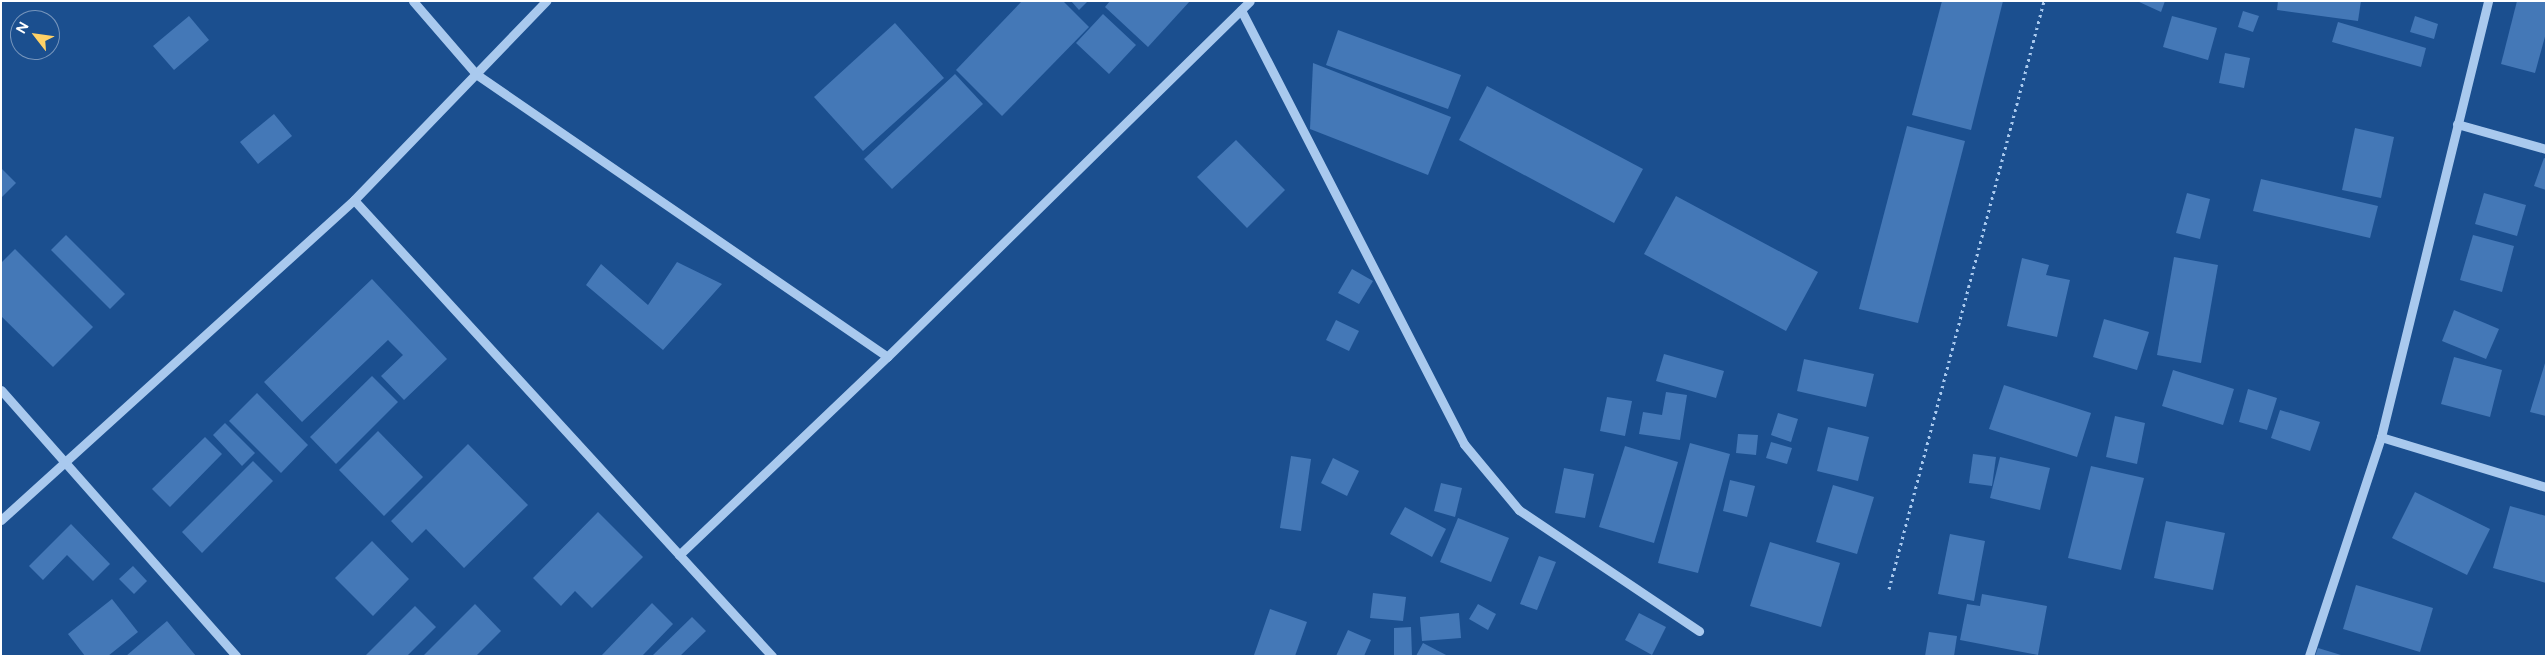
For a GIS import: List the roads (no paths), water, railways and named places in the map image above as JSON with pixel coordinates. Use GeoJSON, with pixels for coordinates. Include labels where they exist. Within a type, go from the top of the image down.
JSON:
{"type":"FeatureCollection","features":[{"type":"Feature","properties":{"kind":"street"},"geometry":{"type":"LineString","coordinates":[[413,1],[476,74],[887,358]]}},
{"type":"Feature","properties":{"kind":"street"},"geometry":{"type":"LineString","coordinates":[[1,520],[354,200],[546,1]]}},
{"type":"Feature","properties":{"kind":"street"},"geometry":{"type":"LineString","coordinates":[[679,554],[887,358],[1250,1]]}},
{"type":"Feature","properties":{"kind":"street"},"geometry":{"type":"LineString","coordinates":[[2309,656],[2381,437],[2488,1]]}},
{"type":"Feature","properties":{"kind":"street"},"geometry":{"type":"LineString","coordinates":[[1241,10],[1464,444],[1519,510],[1699,631]]}},
{"type":"Feature","properties":{"kind":"street"},"geometry":{"type":"LineString","coordinates":[[2457,124],[2546,149]]}},
{"type":"Feature","properties":{"kind":"street"},"geometry":{"type":"LineString","coordinates":[[354,200],[772,656]]}},
{"type":"Feature","properties":{"kind":"street"},"geometry":{"type":"LineString","coordinates":[[1,390],[236,656]]}},
{"type":"Feature","properties":{"kind":"street"},"geometry":{"type":"LineString","coordinates":[[2381,437],[2546,487]]}}]}
